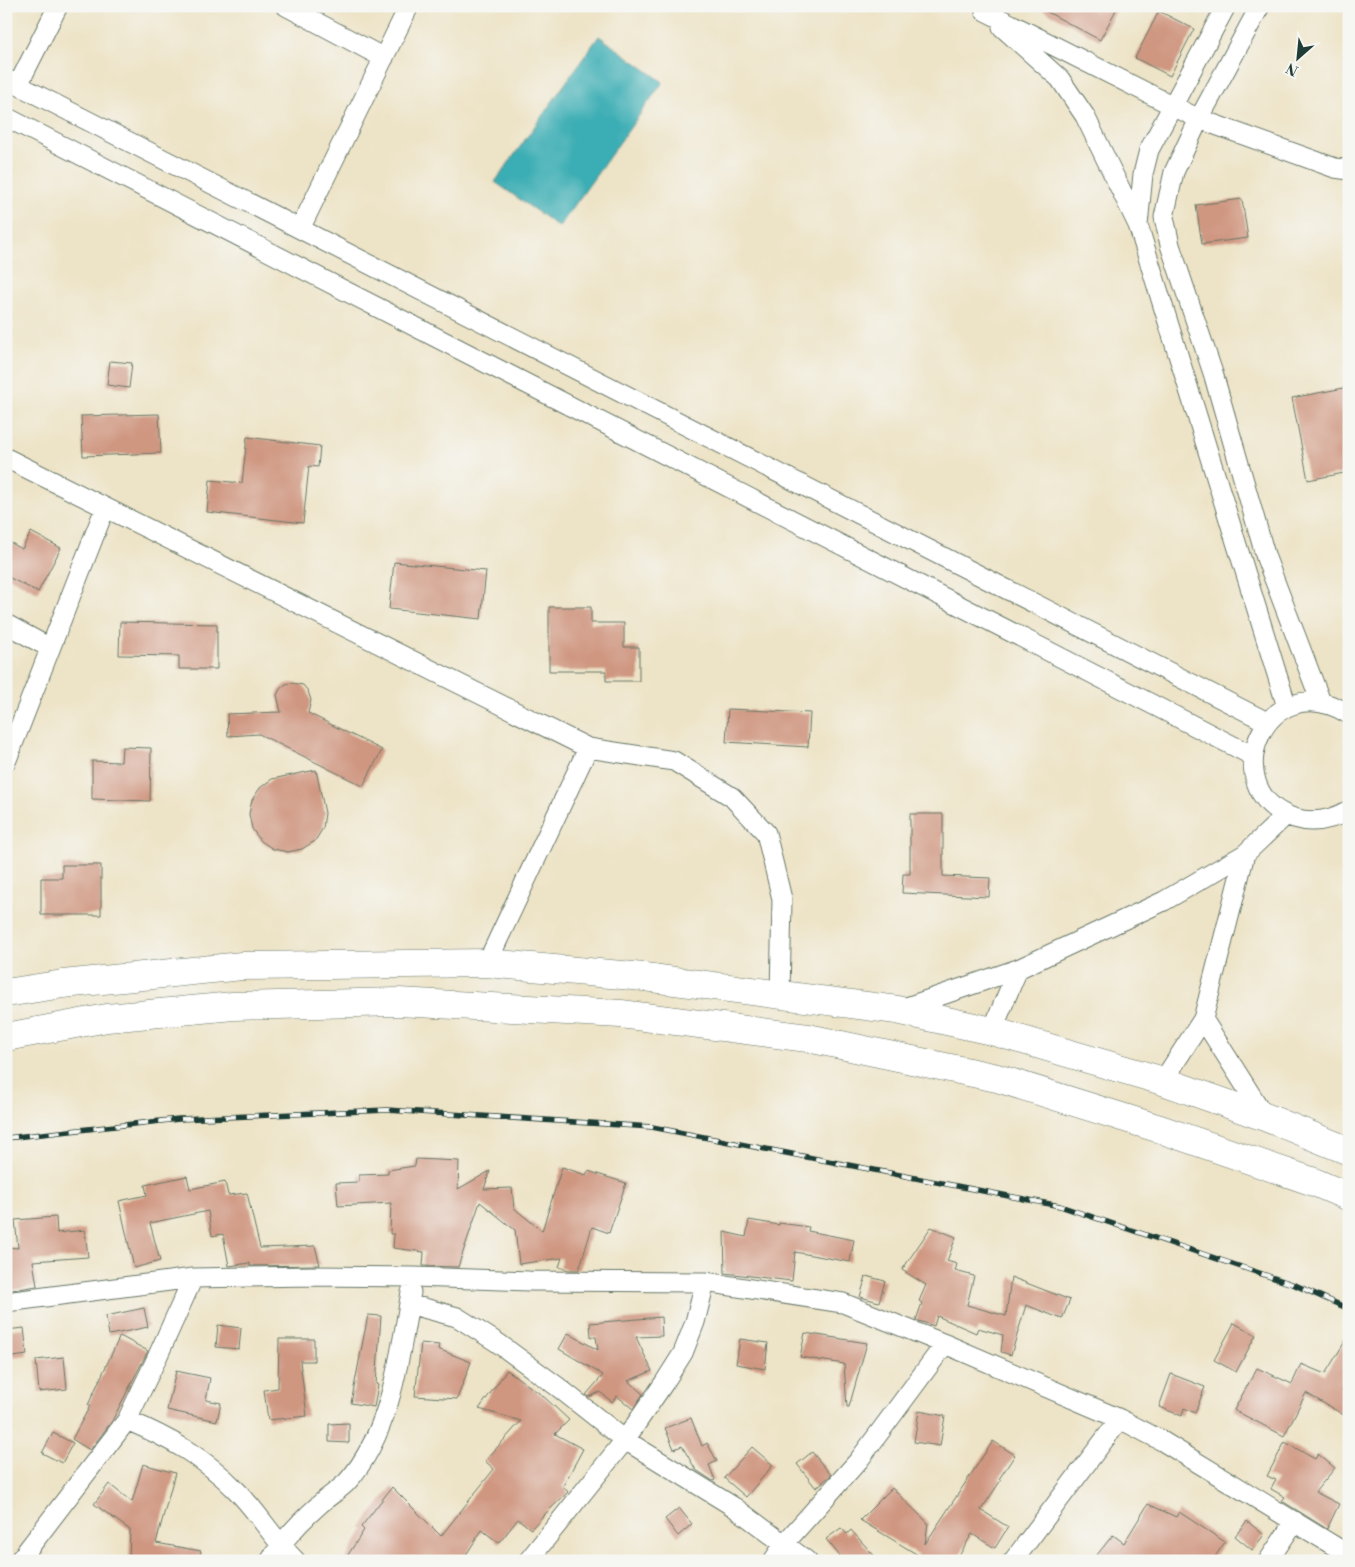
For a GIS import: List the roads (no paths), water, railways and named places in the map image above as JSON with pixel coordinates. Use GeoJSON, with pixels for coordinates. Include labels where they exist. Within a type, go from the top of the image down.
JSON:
{"type":"FeatureCollection","features":[{"type":"Feature","properties":{"kind":"highway"},"geometry":{"type":"LineString","coordinates":[[6,993],[63,984],[242,966],[487,963],[644,977],[897,1010],[992,1030],[1163,1081],[1266,1117],[1349,1151]]}},
{"type":"Feature","properties":{"kind":"highway"},"geometry":{"type":"LineString","coordinates":[[6,1037],[107,1018],[233,1006],[398,1002],[621,1014],[808,1038],[997,1078],[1157,1128],[1314,1182],[1349,1197]]}},
{"type":"Feature","properties":{"kind":"street"},"geometry":{"type":"LineString","coordinates":[[58,6],[12,82],[1267,722]]}},
{"type":"Feature","properties":{"kind":"street"},"geometry":{"type":"LineString","coordinates":[[286,6],[384,58]]}},
{"type":"Feature","properties":{"kind":"street"},"geometry":{"type":"LineString","coordinates":[[300,229],[409,6]]}},
{"type":"Feature","properties":{"kind":"street"},"geometry":{"type":"LineString","coordinates":[[1260,6],[1199,119],[1174,172],[1164,217],[1170,245],[1213,373],[1266,558],[1321,702]]}},
{"type":"Feature","properties":{"kind":"street"},"geometry":{"type":"LineString","coordinates":[[980,9],[1199,119],[1326,164],[1349,170]]}},
{"type":"Feature","properties":{"kind":"street"},"geometry":{"type":"LineString","coordinates":[[980,9],[1060,79],[1085,116],[1138,225],[1287,707]]}},
{"type":"Feature","properties":{"kind":"street"},"geometry":{"type":"LineString","coordinates":[[1138,225],[1143,174],[1149,150],[1223,12],[1246,31]]}},
{"type":"Feature","properties":{"kind":"street"},"geometry":{"type":"LineString","coordinates":[[6,117],[1253,756]]}},
{"type":"Feature","properties":{"kind":"street"},"geometry":{"type":"LineString","coordinates":[[6,458],[588,748],[674,761],[732,797],[766,833],[782,899],[780,994]]}},
{"type":"Feature","properties":{"kind":"street"},"geometry":{"type":"LineString","coordinates":[[6,762],[105,508]]}},
{"type":"Feature","properties":{"kind":"street"},"geometry":{"type":"LineString","coordinates":[[6,624],[50,648]]}},
{"type":"Feature","properties":{"kind":"street"},"geometry":{"type":"LineString","coordinates":[[1349,714],[1337,707],[1321,702],[1303,702],[1287,707],[1267,722],[1257,738],[1253,756],[1254,775],[1261,791],[1272,805],[1286,815],[1303,821],[1321,821],[1338,816],[1349,810]]}},
{"type":"Feature","properties":{"kind":"street"},"geometry":{"type":"LineString","coordinates":[[487,963],[588,748]]}},
{"type":"Feature","properties":{"kind":"street"},"geometry":{"type":"LineString","coordinates":[[897,1010],[1018,968],[1164,901],[1245,854],[1286,815]]}},
{"type":"Feature","properties":{"kind":"street"},"geometry":{"type":"LineString","coordinates":[[1163,1081],[1203,1019],[1245,854]]}},
{"type":"Feature","properties":{"kind":"street"},"geometry":{"type":"LineString","coordinates":[[992,1030],[1018,968]]}},
{"type":"Feature","properties":{"kind":"street"},"geometry":{"type":"LineString","coordinates":[[1203,1019],[1266,1117]]}},
{"type":"Feature","properties":{"kind":"street"},"geometry":{"type":"LineString","coordinates":[[6,1302],[193,1278],[313,1276],[529,1281],[705,1282],[843,1303],[945,1344],[1120,1419],[1162,1441],[1349,1555]]}},
{"type":"Feature","properties":{"kind":"street"},"geometry":{"type":"LineString","coordinates":[[275,1553],[320,1504],[346,1482],[370,1450],[387,1407],[414,1277]]}},
{"type":"Feature","properties":{"kind":"street"},"geometry":{"type":"LineString","coordinates":[[19,1561],[127,1420],[156,1362],[193,1278]]}},
{"type":"Feature","properties":{"kind":"street"},"geometry":{"type":"LineString","coordinates":[[528,1561],[625,1440],[683,1353],[695,1322],[705,1282]]}},
{"type":"Feature","properties":{"kind":"street"},"geometry":{"type":"LineString","coordinates":[[409,1304],[457,1317],[482,1332],[558,1386],[625,1440],[734,1507],[807,1561]]}},
{"type":"Feature","properties":{"kind":"street"},"geometry":{"type":"LineString","coordinates":[[773,1561],[784,1544],[860,1460],[945,1344]]}},
{"type":"Feature","properties":{"kind":"street"},"geometry":{"type":"LineString","coordinates":[[1013,1561],[1120,1419]]}},
{"type":"Feature","properties":{"kind":"street"},"geometry":{"type":"LineString","coordinates":[[127,1420],[163,1436],[209,1464],[237,1491],[275,1553],[296,1561]]}},
{"type":"Feature","properties":{"kind":"street"},"geometry":{"type":"LineString","coordinates":[[1268,1561],[1295,1522]]}},
{"type":"Feature","properties":{"kind":"water"},"geometry":{"type":"Polygon","coordinates":[[[599,36],[663,82],[559,227],[495,182],[599,36]]]}},
{"type":"Feature","properties":{"kind":"railway"},"geometry":{"type":"LineString","coordinates":[[6,1138],[179,1119],[387,1110],[652,1127],[1060,1206],[1295,1285],[1349,1309]]}}]}
